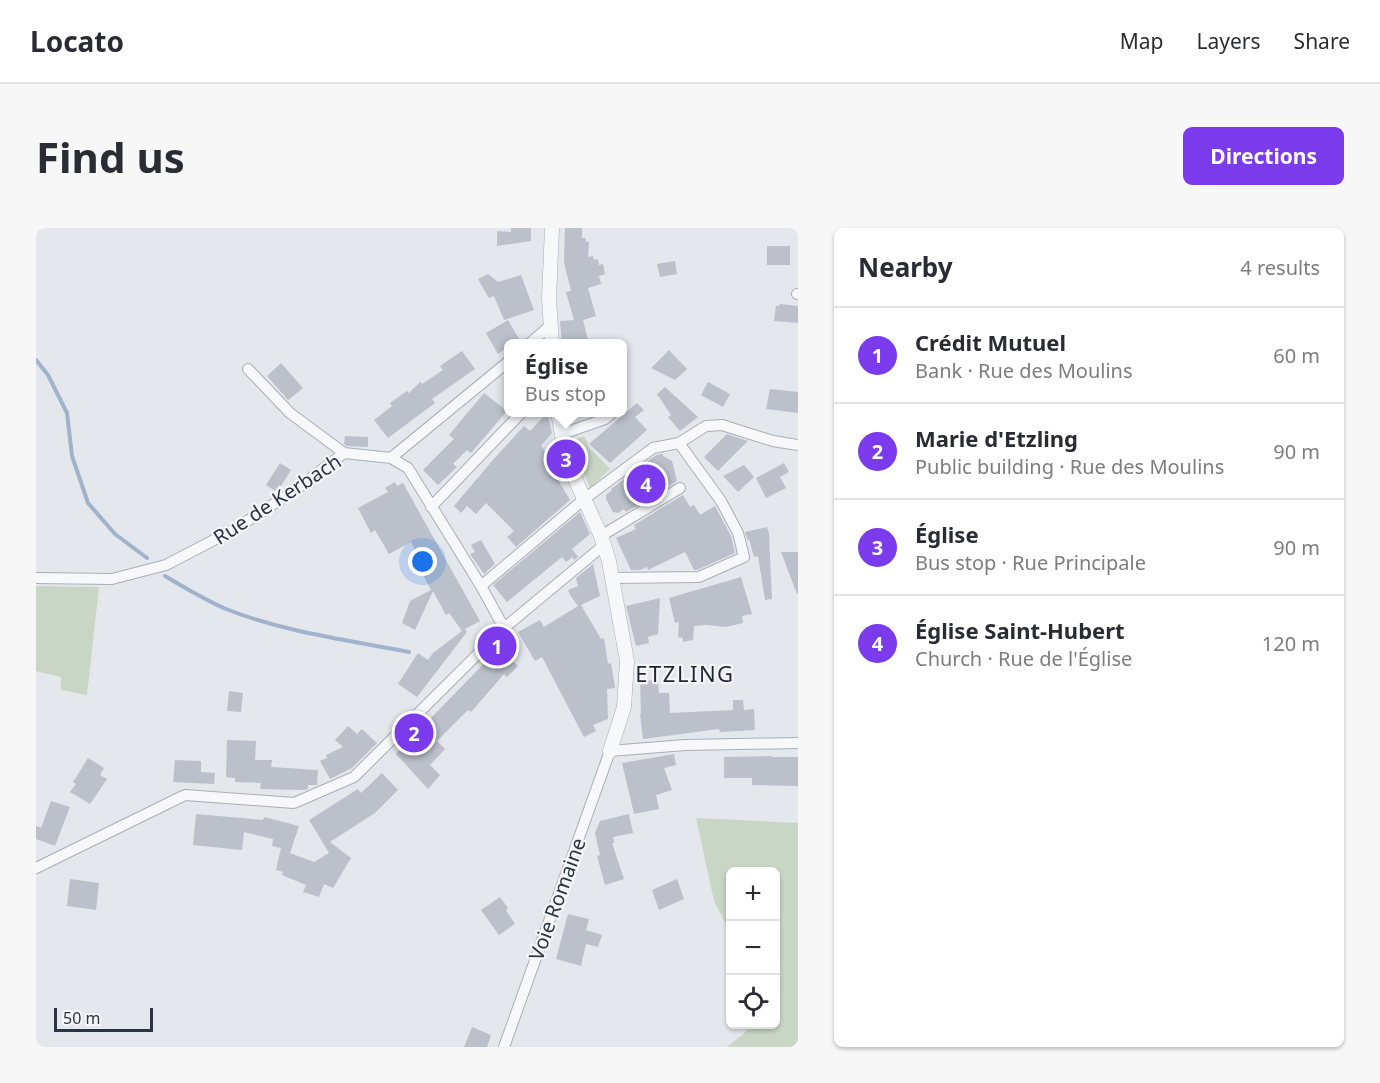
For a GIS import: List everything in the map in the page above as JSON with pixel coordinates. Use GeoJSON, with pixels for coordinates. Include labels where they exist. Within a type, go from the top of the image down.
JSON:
{"type":"FeatureCollection","features":[{"type":"Feature","properties":{"kind":"street"},"geometry":{"type":"LineString","coordinates":[[552,228],[549,298],[552,339]]}},
{"type":"Feature","properties":{"kind":"street"},"geometry":{"type":"LineString","coordinates":[[535,339],[551,325]]}},
{"type":"Feature","properties":{"kind":"street"},"geometry":{"type":"LineString","coordinates":[[504,365],[391,458],[408,468],[504,627]]}},
{"type":"Feature","properties":{"kind":"street"},"geometry":{"type":"LineString","coordinates":[[248,369],[290,413],[344,453]]}},
{"type":"Feature","properties":{"kind":"street"},"geometry":{"type":"LineString","coordinates":[[431,507],[517,417]]}},
{"type":"Feature","properties":{"kind":"street"},"geometry":{"type":"LineString","coordinates":[[559,417],[566,459],[602,540],[613,578],[627,661],[624,707],[610,751],[685,745],[798,743]]}},
{"type":"Feature","properties":{"kind":"street"},"geometry":{"type":"LineString","coordinates":[[562,434],[607,417]]}},
{"type":"Feature","properties":{"kind":"street"},"geometry":{"type":"LineString","coordinates":[[481,586],[584,500],[653,448],[679,443],[706,426],[722,425],[773,441],[798,445]]}},
{"type":"Feature","properties":{"kind":"street"},"geometry":{"type":"LineString","coordinates":[[613,578],[699,577],[744,557],[738,532],[721,501],[679,443]]}},
{"type":"Feature","properties":{"kind":"street","name":"Rue de Kerbach"},"geometry":{"type":"LineString","coordinates":[[36,578],[112,579],[166,565],[233,530],[294,491],[344,453],[391,458]]}},
{"type":"Feature","properties":{"kind":"street"},"geometry":{"type":"LineString","coordinates":[[36,868],[185,795],[294,803],[354,777],[504,627],[602,540],[680,489]]}},
{"type":"Feature","properties":{"kind":"street","name":"Voie Romaine"},"geometry":{"type":"LineString","coordinates":[[504,1047],[610,751]]}},
{"type":"Feature","properties":{"kind":"green space"},"geometry":{"type":"Polygon","coordinates":[[[584,436],[590,448],[610,469],[590,488],[572,441],[584,436]]]}},
{"type":"Feature","properties":{"kind":"green space"},"geometry":{"type":"Polygon","coordinates":[[[36,586],[99,587],[87,695],[61,690],[61,677],[36,671],[36,586]]]}},
{"type":"Feature","properties":{"kind":"green space"},"geometry":{"type":"Polygon","coordinates":[[[696,818],[798,823],[798,1047],[727,1047],[749,1029],[780,1029],[780,867],[726,867],[726,924],[714,901],[696,818]]]}},
{"type":"Feature","properties":{"kind":"building"},"geometry":{"type":"Polygon","coordinates":[[[511,228],[531,228],[531,241],[497,246],[497,231],[511,232],[511,228]]]}},
{"type":"Feature","properties":{"kind":"building"},"geometry":{"type":"Polygon","coordinates":[[[565,228],[582,228],[582,238],[589,242],[588,257],[593,256],[594,260],[598,259],[599,265],[603,264],[605,274],[599,276],[601,284],[588,288],[596,316],[583,320],[588,339],[562,339],[560,321],[574,320],[566,292],[571,291],[564,262],[565,228]]]}},
{"type":"Feature","properties":{"kind":"building"},"geometry":{"type":"Polygon","coordinates":[[[767,246],[790,246],[790,265],[767,265],[767,246]]]}},
{"type":"Feature","properties":{"kind":"building"},"geometry":{"type":"Polygon","coordinates":[[[675,261],[677,274],[660,277],[657,264],[675,261]]]}},
{"type":"Feature","properties":{"kind":"building"},"geometry":{"type":"Polygon","coordinates":[[[488,274],[498,282],[521,275],[534,310],[504,320],[494,296],[489,298],[478,279],[488,274]]]}},
{"type":"Feature","properties":{"kind":"building"},"geometry":{"type":"Polygon","coordinates":[[[780,304],[798,306],[798,323],[774,321],[776,306],[780,304]]]}},
{"type":"Feature","properties":{"kind":"building"},"geometry":{"type":"Polygon","coordinates":[[[508,320],[519,339],[504,339],[504,350],[498,354],[486,333],[508,320]]]}},
{"type":"Feature","properties":{"kind":"building"},"geometry":{"type":"Polygon","coordinates":[[[669,350],[687,369],[675,380],[651,368],[669,350]]]}},
{"type":"Feature","properties":{"kind":"building"},"geometry":{"type":"Polygon","coordinates":[[[462,351],[475,369],[432,399],[435,403],[388,438],[374,420],[392,406],[390,403],[407,391],[409,393],[420,382],[422,384],[443,370],[440,366],[462,351]]]}},
{"type":"Feature","properties":{"kind":"building"},"geometry":{"type":"Polygon","coordinates":[[[281,363],[303,388],[288,400],[267,376],[281,363]]]}},
{"type":"Feature","properties":{"kind":"building"},"geometry":{"type":"Polygon","coordinates":[[[708,382],[730,394],[723,407],[701,395],[708,382]]]}},
{"type":"Feature","properties":{"kind":"building"},"geometry":{"type":"Polygon","coordinates":[[[665,387],[698,417],[680,431],[668,417],[671,415],[657,394],[665,387]]]}},
{"type":"Feature","properties":{"kind":"building"},"geometry":{"type":"Polygon","coordinates":[[[770,389],[798,392],[798,413],[766,409],[770,389]]]}},
{"type":"Feature","properties":{"kind":"building"},"geometry":{"type":"Polygon","coordinates":[[[484,393],[504,409],[504,414],[471,453],[467,450],[453,464],[457,467],[438,485],[423,470],[454,439],[449,435],[484,393]]]}},
{"type":"Feature","properties":{"kind":"building"},"geometry":{"type":"Polygon","coordinates":[[[637,403],[644,410],[635,417],[647,430],[610,463],[589,444],[621,417],[627,417],[627,412],[637,403]]]}},
{"type":"Feature","properties":{"kind":"building"},"geometry":{"type":"Polygon","coordinates":[[[543,417],[548,417],[552,433],[541,446],[555,463],[550,466],[570,500],[516,547],[507,537],[514,531],[486,503],[476,514],[467,506],[461,513],[454,506],[524,426],[530,431],[543,417]]]}},
{"type":"Feature","properties":{"kind":"building"},"geometry":{"type":"Polygon","coordinates":[[[727,434],[748,441],[718,471],[704,457],[727,434]]]}},
{"type":"Feature","properties":{"kind":"building"},"geometry":{"type":"Polygon","coordinates":[[[345,436],[368,437],[368,447],[347,446],[344,444],[345,436]]]}},
{"type":"Feature","properties":{"kind":"building"},"geometry":{"type":"Polygon","coordinates":[[[663,454],[672,461],[677,481],[626,512],[624,509],[618,513],[613,512],[606,499],[611,489],[656,455],[663,454]]]}},
{"type":"Feature","properties":{"kind":"building"},"geometry":{"type":"Polygon","coordinates":[[[280,463],[291,470],[275,491],[266,485],[280,463]]]}},
{"type":"Feature","properties":{"kind":"building"},"geometry":{"type":"Polygon","coordinates":[[[784,463],[789,472],[780,477],[786,488],[766,498],[756,478],[784,463]]]}},
{"type":"Feature","properties":{"kind":"building"},"geometry":{"type":"Polygon","coordinates":[[[744,465],[754,477],[738,492],[723,476],[744,465]]]}},
{"type":"Feature","properties":{"kind":"building"},"geometry":{"type":"Polygon","coordinates":[[[395,482],[397,486],[403,483],[480,621],[465,629],[467,632],[417,697],[398,684],[418,653],[428,660],[433,653],[462,631],[449,613],[446,615],[433,591],[415,630],[402,623],[410,601],[431,590],[422,573],[426,570],[411,542],[389,554],[375,530],[371,533],[358,508],[388,492],[385,488],[395,482]]]}},
{"type":"Feature","properties":{"kind":"building"},"geometry":{"type":"Polygon","coordinates":[[[683,495],[690,507],[694,505],[700,515],[715,506],[731,536],[735,553],[697,570],[694,570],[685,552],[648,570],[647,567],[631,570],[616,538],[636,529],[634,525],[683,495]]]}},
{"type":"Feature","properties":{"kind":"building"},"geometry":{"type":"Polygon","coordinates":[[[580,512],[590,534],[572,549],[578,557],[574,560],[573,557],[566,562],[562,557],[507,602],[493,585],[580,512]]]}},
{"type":"Feature","properties":{"kind":"building"},"geometry":{"type":"Polygon","coordinates":[[[767,527],[772,599],[765,600],[758,556],[754,557],[745,532],[767,527]]]}},
{"type":"Feature","properties":{"kind":"building"},"geometry":{"type":"Polygon","coordinates":[[[481,540],[495,564],[484,574],[470,554],[475,552],[471,545],[481,540]]]}},
{"type":"Feature","properties":{"kind":"building"},"geometry":{"type":"Polygon","coordinates":[[[781,552],[798,552],[798,594],[797,594],[781,552]]]}},
{"type":"Feature","properties":{"kind":"building"},"geometry":{"type":"Polygon","coordinates":[[[593,564],[600,596],[581,605],[601,639],[604,638],[615,688],[607,689],[608,719],[593,725],[596,731],[584,737],[542,657],[535,661],[518,632],[540,620],[544,627],[578,606],[568,590],[578,586],[576,578],[593,564]]]}},
{"type":"Feature","properties":{"kind":"building"},"geometry":{"type":"Polygon","coordinates":[[[741,577],[752,614],[742,616],[743,623],[726,627],[694,626],[693,640],[683,642],[683,638],[678,637],[679,622],[675,623],[669,598],[741,577]]]}},
{"type":"Feature","properties":{"kind":"building"},"geometry":{"type":"Polygon","coordinates":[[[660,598],[658,634],[648,637],[649,643],[636,646],[626,606],[660,598]]]}},
{"type":"Feature","properties":{"kind":"building"},"geometry":{"type":"Polygon","coordinates":[[[499,648],[518,666],[507,677],[504,674],[471,712],[468,710],[437,741],[445,749],[430,765],[440,775],[428,789],[396,754],[499,648]]]}},
{"type":"Feature","properties":{"kind":"building"},"geometry":{"type":"Polygon","coordinates":[[[658,680],[659,693],[669,693],[670,713],[733,710],[733,700],[743,700],[744,710],[754,709],[755,730],[720,732],[719,729],[643,739],[640,681],[658,680]]]}},
{"type":"Feature","properties":{"kind":"building"},"geometry":{"type":"Polygon","coordinates":[[[229,691],[243,693],[241,712],[227,711],[229,691]]]}},
{"type":"Feature","properties":{"kind":"building"},"geometry":{"type":"Polygon","coordinates":[[[348,726],[357,734],[362,729],[377,743],[352,768],[330,779],[320,761],[327,758],[326,755],[343,747],[335,740],[348,726]]]}},
{"type":"Feature","properties":{"kind":"building"},"geometry":{"type":"Polygon","coordinates":[[[227,740],[256,741],[255,760],[272,760],[271,767],[318,770],[317,785],[308,785],[308,789],[304,790],[260,789],[261,783],[235,782],[235,778],[226,777],[227,740]]]}},
{"type":"Feature","properties":{"kind":"building"},"geometry":{"type":"Polygon","coordinates":[[[674,754],[676,765],[664,768],[672,790],[656,795],[659,809],[634,814],[622,763],[674,754]]]}},
{"type":"Feature","properties":{"kind":"building"},"geometry":{"type":"Polygon","coordinates":[[[724,757],[798,757],[798,786],[752,785],[752,778],[724,778],[724,757]]]}},
{"type":"Feature","properties":{"kind":"building"},"geometry":{"type":"Polygon","coordinates":[[[88,758],[104,768],[100,775],[107,779],[90,804],[70,792],[76,784],[73,782],[88,758]]]}},
{"type":"Feature","properties":{"kind":"building"},"geometry":{"type":"Polygon","coordinates":[[[175,760],[201,761],[201,772],[215,773],[214,784],[173,782],[175,760]]]}},
{"type":"Feature","properties":{"kind":"building"},"geometry":{"type":"Polygon","coordinates":[[[382,773],[398,790],[375,813],[330,842],[351,858],[333,888],[324,884],[319,897],[303,892],[306,885],[276,870],[281,848],[272,846],[273,839],[244,832],[242,850],[193,845],[196,814],[263,820],[264,817],[299,826],[290,853],[314,862],[329,853],[309,820],[358,789],[361,793],[382,773]]]}},
{"type":"Feature","properties":{"kind":"building"},"geometry":{"type":"Polygon","coordinates":[[[51,801],[70,807],[55,846],[36,839],[36,826],[41,828],[51,801]]]}},
{"type":"Feature","properties":{"kind":"building"},"geometry":{"type":"Polygon","coordinates":[[[629,814],[633,833],[613,837],[614,843],[612,843],[624,879],[605,885],[597,856],[600,855],[595,833],[600,821],[629,814]]]}},
{"type":"Feature","properties":{"kind":"building"},"geometry":{"type":"Polygon","coordinates":[[[70,879],[99,883],[96,910],[67,906],[70,879]]]}},
{"type":"Feature","properties":{"kind":"building"},"geometry":{"type":"Polygon","coordinates":[[[677,879],[684,899],[659,910],[652,890],[677,879]]]}},
{"type":"Feature","properties":{"kind":"building"},"geometry":{"type":"Polygon","coordinates":[[[500,897],[515,924],[499,935],[481,910],[500,897]]]}},
{"type":"Feature","properties":{"kind":"building"},"geometry":{"type":"Polygon","coordinates":[[[568,914],[589,919],[586,930],[602,935],[598,947],[586,944],[581,966],[556,959],[568,914]]]}},
{"type":"Feature","properties":{"kind":"building"},"geometry":{"type":"Polygon","coordinates":[[[472,1027],[491,1035],[487,1047],[464,1047],[472,1027]]]}},
{"type":"Feature","properties":{"kind":"waterway"},"geometry":{"type":"LineString","coordinates":[[36,360],[48,375],[67,413],[72,456],[88,503],[115,534],[147,558]]}},
{"type":"Feature","properties":{"kind":"waterway"},"geometry":{"type":"LineString","coordinates":[[165,576],[210,602],[270,624],[409,652]]}},
{"type":"Feature","properties":{"kind":"place","name":"Église"},"geometry":{"type":"Point","coordinates":[566,459]}},
{"type":"Feature","properties":{"kind":"place","name":"Église Saint-Hubert"},"geometry":{"type":"Point","coordinates":[646,484]}},
{"type":"Feature","properties":{"kind":"place","name":"Crédit Mutuel"},"geometry":{"type":"Point","coordinates":[497,646]}},
{"type":"Feature","properties":{"kind":"place","name":"Marie d'Etzling"},"geometry":{"type":"Point","coordinates":[414,733]}},
{"type":"Feature","properties":{"kind":"district","name":"ETZLING"},"geometry":{"type":"Point","coordinates":[685,673]}}]}
